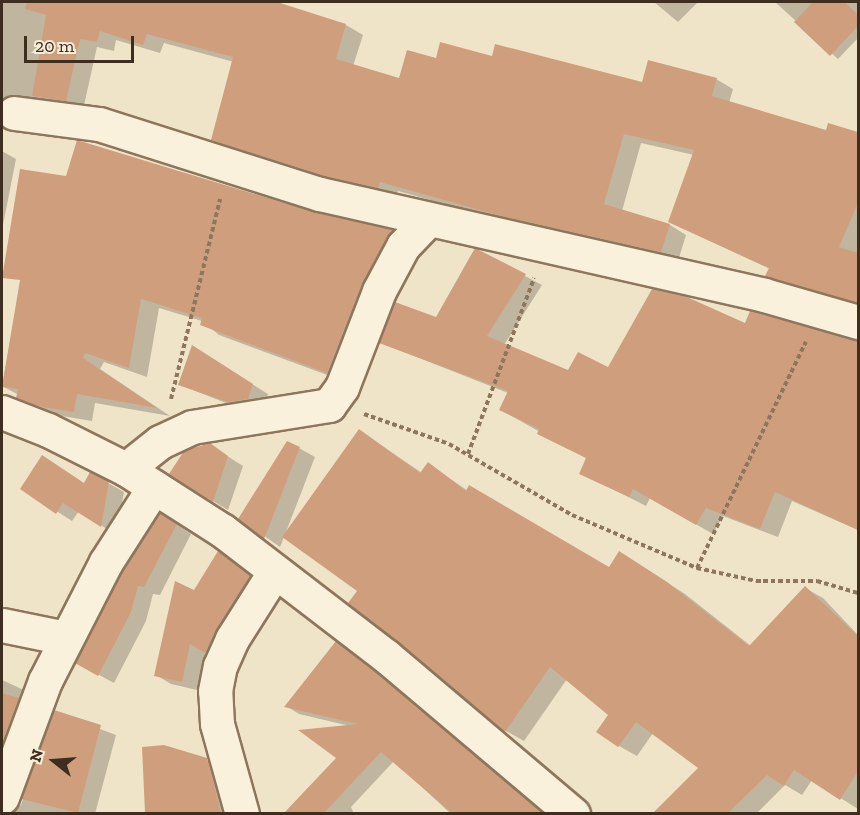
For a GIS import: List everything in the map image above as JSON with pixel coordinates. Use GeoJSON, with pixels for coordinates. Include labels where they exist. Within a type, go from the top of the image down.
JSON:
{"type":"FeatureCollection","features":[{"type":"Feature","properties":{"kind":"street"},"geometry":{"type":"LineString","coordinates":[[14,113],[99,124],[320,194],[821,310],[858,322]]}},
{"type":"Feature","properties":{"kind":"street"},"geometry":{"type":"LineString","coordinates":[[126,469],[160,442],[192,427],[328,405],[342,387],[379,291],[402,246],[429,219]]}},
{"type":"Feature","properties":{"kind":"street"},"geometry":{"type":"LineString","coordinates":[[2,412],[48,430],[126,469],[275,571],[386,656],[573,813]]}},
{"type":"Feature","properties":{"kind":"street"},"geometry":{"type":"LineString","coordinates":[[2,797],[45,681],[66,638],[106,562],[154,487]]}},
{"type":"Feature","properties":{"kind":"street"},"geometry":{"type":"LineString","coordinates":[[242,813],[217,724],[215,691],[220,666],[232,639],[275,571]]}},
{"type":"Feature","properties":{"kind":"street"},"geometry":{"type":"LineString","coordinates":[[2,625],[66,638]]}},
{"type":"Feature","properties":{"kind":"path"},"geometry":{"type":"LineString","coordinates":[[160,442],[228,166]]}},
{"type":"Feature","properties":{"kind":"path"},"geometry":{"type":"LineString","coordinates":[[468,454],[546,247]]}},
{"type":"Feature","properties":{"kind":"path"},"geometry":{"type":"LineString","coordinates":[[697,568],[821,310]]}},
{"type":"Feature","properties":{"kind":"path"},"geometry":{"type":"LineString","coordinates":[[328,405],[391,421],[468,454],[572,515],[697,568],[747,580],[817,581],[858,593]]}},
{"type":"Feature","properties":{"kind":"building"},"geometry":{"type":"Polygon","coordinates":[[[27,2],[277,2],[346,24],[336,59],[399,78],[407,50],[436,58],[440,42],[492,56],[495,44],[642,82],[648,60],[717,78],[712,96],[826,130],[828,123],[858,132],[858,203],[839,247],[858,253],[858,303],[765,276],[769,268],[668,222],[694,150],[624,134],[604,204],[670,224],[661,252],[501,216],[380,182],[378,188],[325,176],[211,140],[233,57],[147,34],[143,45],[100,31],[97,42],[80,39],[66,101],[32,96],[46,15],[25,9],[27,2]]]}},
{"type":"Feature","properties":{"kind":"building"},"geometry":{"type":"Polygon","coordinates":[[[813,2],[845,2],[858,15],[858,26],[830,56],[794,22],[813,2]]]}},
{"type":"Feature","properties":{"kind":"building"},"geometry":{"type":"Polygon","coordinates":[[[77,140],[314,212],[393,230],[362,284],[327,373],[200,325],[202,318],[141,299],[129,368],[85,353],[83,358],[157,408],[77,394],[74,412],[37,406],[16,398],[18,389],[2,387],[20,280],[2,278],[20,169],[66,176],[77,140]]]}},
{"type":"Feature","properties":{"kind":"building"},"geometry":{"type":"Polygon","coordinates":[[[475,248],[526,274],[487,336],[568,370],[578,352],[608,367],[652,289],[687,297],[745,323],[750,311],[858,340],[858,530],[775,492],[760,529],[706,508],[696,525],[633,489],[629,497],[579,474],[586,458],[537,434],[539,429],[499,410],[508,391],[379,343],[395,302],[436,317],[475,248]]]}},
{"type":"Feature","properties":{"kind":"building"},"geometry":{"type":"Polygon","coordinates":[[[192,345],[253,384],[248,399],[228,402],[178,385],[192,345]]]}},
{"type":"Feature","properties":{"kind":"building"},"geometry":{"type":"Polygon","coordinates":[[[359,429],[420,473],[428,462],[466,491],[469,485],[609,567],[619,551],[667,582],[749,646],[805,586],[858,636],[858,771],[840,800],[794,770],[784,786],[767,775],[728,813],[653,813],[698,768],[636,722],[618,747],[596,732],[608,715],[550,667],[505,732],[348,603],[357,591],[282,537],[359,429]]]}},
{"type":"Feature","properties":{"kind":"building"},"geometry":{"type":"Polygon","coordinates":[[[287,441],[300,447],[264,539],[238,519],[287,441]]]}},
{"type":"Feature","properties":{"kind":"building"},"geometry":{"type":"Polygon","coordinates":[[[210,443],[228,456],[213,502],[169,474],[184,451],[210,443]]]}},
{"type":"Feature","properties":{"kind":"building"},"geometry":{"type":"Polygon","coordinates":[[[42,455],[84,483],[90,472],[109,481],[101,527],[63,503],[56,514],[20,489],[42,455]]]}},
{"type":"Feature","properties":{"kind":"building"},"geometry":{"type":"Polygon","coordinates":[[[160,513],[177,524],[144,587],[138,586],[131,612],[98,676],[75,663],[122,571],[160,513]]]}},
{"type":"Feature","properties":{"kind":"building"},"geometry":{"type":"Polygon","coordinates":[[[218,551],[250,575],[205,653],[190,644],[182,682],[154,676],[175,581],[194,590],[218,551]]]}},
{"type":"Feature","properties":{"kind":"building"},"geometry":{"type":"Polygon","coordinates":[[[336,641],[543,813],[452,813],[381,752],[324,813],[284,813],[336,758],[298,730],[358,724],[284,707],[336,641]]]}},
{"type":"Feature","properties":{"kind":"building"},"geometry":{"type":"Polygon","coordinates":[[[2,693],[19,698],[2,744],[2,693]]]}},
{"type":"Feature","properties":{"kind":"building"},"geometry":{"type":"Polygon","coordinates":[[[54,710],[101,725],[78,813],[21,799],[54,710]]]}},
{"type":"Feature","properties":{"kind":"building"},"geometry":{"type":"Polygon","coordinates":[[[164,745],[207,758],[221,813],[145,813],[142,747],[164,745]]]}}]}
